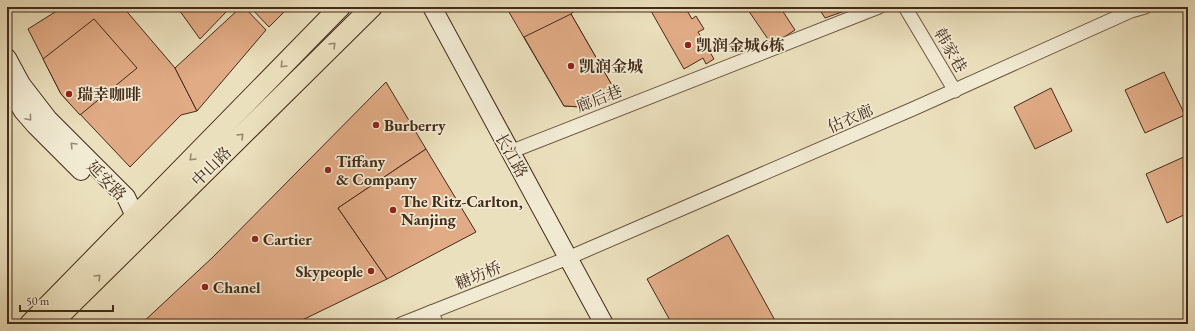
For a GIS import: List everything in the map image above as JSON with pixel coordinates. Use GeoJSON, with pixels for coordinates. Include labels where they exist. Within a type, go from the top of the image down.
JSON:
{"type":"FeatureCollection","features":[{"type":"Feature","properties":{"kind":"main road","name":"中山路"},"geometry":{"type":"LineString","coordinates":[[30,324],[340,7]]}},
{"type":"Feature","properties":{"kind":"main road","name":"中山路"},"geometry":{"type":"LineString","coordinates":[[50,324],[372,7]]}},
{"type":"Feature","properties":{"kind":"street","name":"长江路"},"geometry":{"type":"LineString","coordinates":[[432,7],[604,324]]}},
{"type":"Feature","properties":{"kind":"street","name":"廊后巷"},"geometry":{"type":"LineString","coordinates":[[510,152],[879,7]]}},
{"type":"Feature","properties":{"kind":"street","name":"韩家巷"},"geometry":{"type":"LineString","coordinates":[[905,7],[955,91]]}},
{"type":"Feature","properties":{"kind":"street","name":"估衣廊"},"geometry":{"type":"LineString","coordinates":[[568,258],[955,91],[1145,7]]}},
{"type":"Feature","properties":{"kind":"street","name":"延安路"},"geometry":{"type":"LineString","coordinates":[[7,58],[21,84],[44,114],[126,197],[135,216]]}},
{"type":"Feature","properties":{"kind":"street","name":"延安路"},"geometry":{"type":"LineString","coordinates":[[7,85],[23,110],[36,126],[116,205],[135,216]]}},
{"type":"Feature","properties":{"kind":"street","name":"糖坊桥"},"geometry":{"type":"LineString","coordinates":[[401,324],[434,318],[568,258]]}},
{"type":"Feature","properties":{"kind":"building"},"geometry":{"type":"Polygon","coordinates":[[[63,7],[123,7],[175,68],[197,111],[181,115],[130,167],[61,94],[28,29],[63,7]]]}},
{"type":"Feature","properties":{"kind":"building"},"geometry":{"type":"Polygon","coordinates":[[[177,7],[224,7],[227,11],[200,39],[177,7]]]}},
{"type":"Feature","properties":{"kind":"building"},"geometry":{"type":"Polygon","coordinates":[[[241,7],[244,7],[266,30],[197,111],[175,68],[241,7]]]}},
{"type":"Feature","properties":{"kind":"building"},"geometry":{"type":"Polygon","coordinates":[[[250,7],[289,7],[269,27],[250,7]]]}},
{"type":"Feature","properties":{"kind":"building","name":"凯润金城"},"geometry":{"type":"Polygon","coordinates":[[[506,7],[579,7],[571,14],[617,94],[601,104],[582,107],[564,106],[506,7]]]}},
{"type":"Feature","properties":{"kind":"building","name":"凯润金城6栋"},"geometry":{"type":"Polygon","coordinates":[[[658,7],[685,7],[692,19],[696,16],[704,29],[698,32],[714,59],[706,64],[703,58],[684,69],[651,11],[658,7]]]}},
{"type":"Feature","properties":{"kind":"building"},"geometry":{"type":"Polygon","coordinates":[[[746,7],[780,7],[795,30],[772,45],[746,7]]]}},
{"type":"Feature","properties":{"kind":"building"},"geometry":{"type":"Polygon","coordinates":[[[818,7],[856,7],[825,18],[818,7]]]}},
{"type":"Feature","properties":{"kind":"building","name":"凯润金城"},"geometry":{"type":"Polygon","coordinates":[[[571,14],[617,94],[601,104],[582,107],[564,106],[524,37],[571,14]]]}},
{"type":"Feature","properties":{"kind":"building"},"geometry":{"type":"Polygon","coordinates":[[[94,19],[137,68],[80,115],[61,94],[43,59],[94,19]]]}},
{"type":"Feature","properties":{"kind":"building"},"geometry":{"type":"Polygon","coordinates":[[[1164,72],[1185,115],[1145,133],[1125,90],[1164,72]]]}},
{"type":"Feature","properties":{"kind":"building"},"geometry":{"type":"Polygon","coordinates":[[[386,82],[426,149],[338,208],[387,279],[294,324],[141,324],[213,257],[386,82]]]}},
{"type":"Feature","properties":{"kind":"building"},"geometry":{"type":"Polygon","coordinates":[[[1051,88],[1072,131],[1035,149],[1014,107],[1051,88]]]}},
{"type":"Feature","properties":{"kind":"building"},"geometry":{"type":"Polygon","coordinates":[[[426,149],[476,232],[387,279],[338,208],[426,149]]]}},
{"type":"Feature","properties":{"kind":"building"},"geometry":{"type":"Polygon","coordinates":[[[1186,156],[1188,160],[1188,213],[1167,223],[1146,174],[1186,156]]]}},
{"type":"Feature","properties":{"kind":"building"},"geometry":{"type":"Polygon","coordinates":[[[728,235],[777,324],[672,324],[647,279],[728,235]]]}},
{"type":"Feature","properties":{"kind":"place","name":"凯润金城6栋"},"geometry":{"type":"Point","coordinates":[688,45]}},
{"type":"Feature","properties":{"kind":"place","name":"凯润金城"},"geometry":{"type":"Point","coordinates":[571,66]}},
{"type":"Feature","properties":{"kind":"place","name":"瑞幸咖啡"},"geometry":{"type":"Point","coordinates":[69,94]}},
{"type":"Feature","properties":{"kind":"place","name":"Burberry"},"geometry":{"type":"Point","coordinates":[376,125]}},
{"type":"Feature","properties":{"kind":"place","name":"Tiffany & Company"},"geometry":{"type":"Point","coordinates":[328,170]}},
{"type":"Feature","properties":{"kind":"place","name":"The Ritz-Carlton, Nanjing"},"geometry":{"type":"Point","coordinates":[393,210]}},
{"type":"Feature","properties":{"kind":"place","name":"Cartier"},"geometry":{"type":"Point","coordinates":[255,239]}},
{"type":"Feature","properties":{"kind":"place","name":"Skypeople"},"geometry":{"type":"Point","coordinates":[371,271]}},
{"type":"Feature","properties":{"kind":"place","name":"Chanel"},"geometry":{"type":"Point","coordinates":[205,287]}}]}
